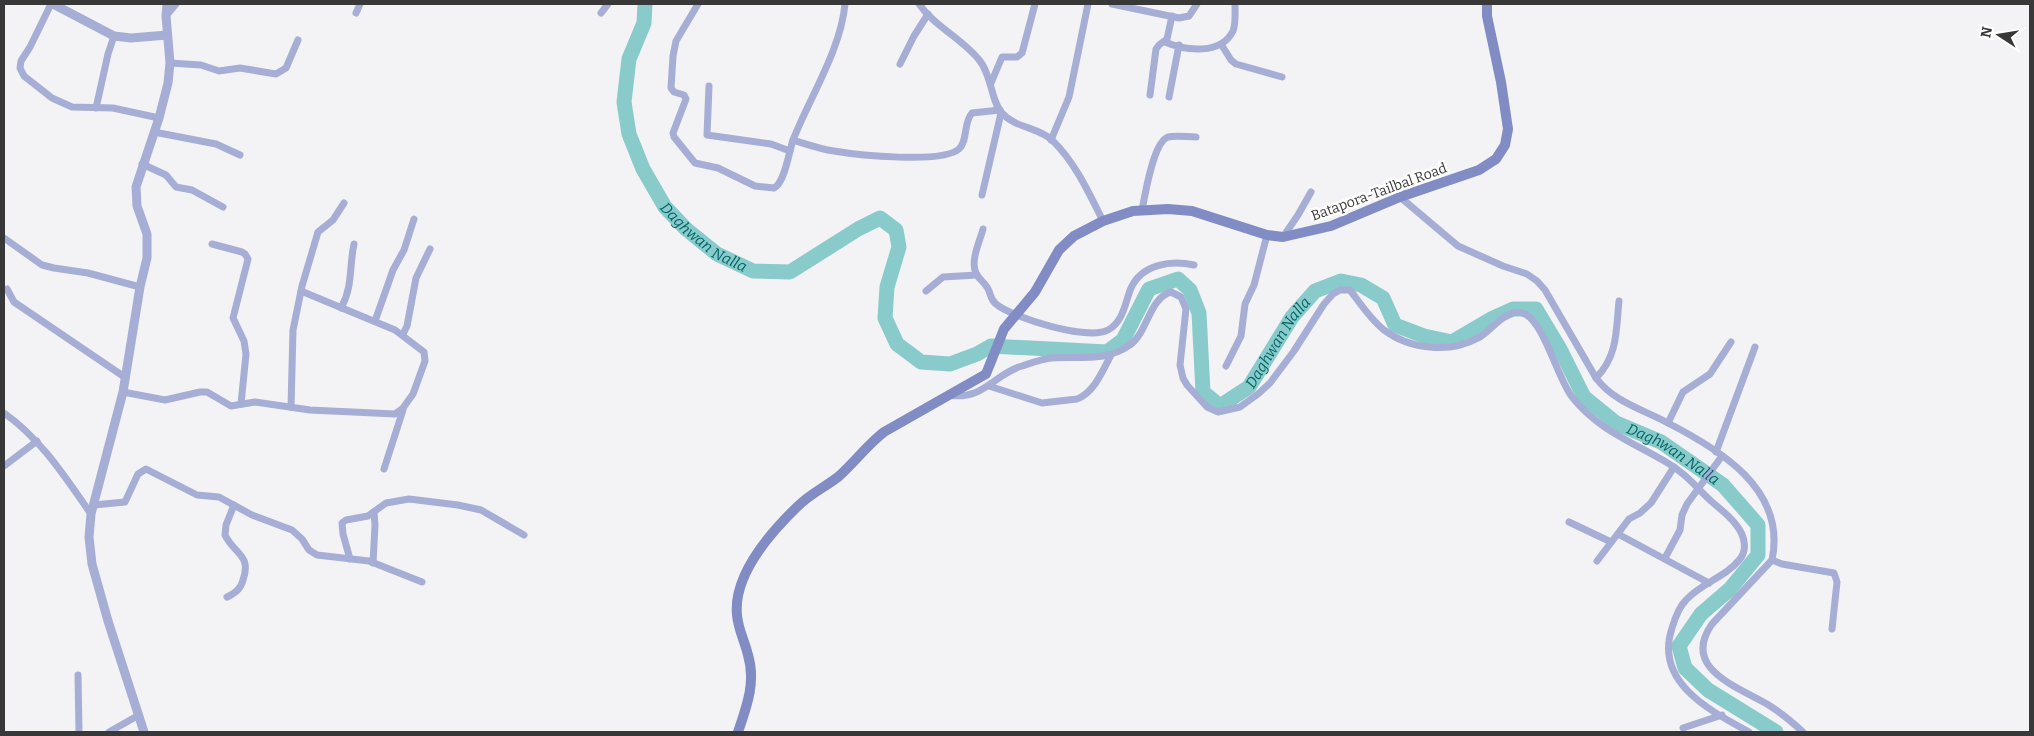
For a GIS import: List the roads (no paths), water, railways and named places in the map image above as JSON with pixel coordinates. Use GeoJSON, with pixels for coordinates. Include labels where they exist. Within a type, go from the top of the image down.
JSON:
{"type":"FeatureCollection","features":[{"type":"Feature","properties":{"kind":"main road","name":"Batapora-Tailbal Road"},"geometry":{"type":"LineString","coordinates":[[738,732],[752,686],[752,673],[737,616],[737,596],[752,560],[798,505],[837,478],[871,442],[884,432],[986,374],[1004,329],[1035,292],[1052,262],[1074,236],[1103,221],[1120,215],[1142,210],[1168,209],[1192,211],[1267,235],[1283,237],[1332,226],[1400,197],[1479,170],[1496,159],[1505,145],[1508,129],[1487,4]]}},
{"type":"Feature","properties":{"kind":"street"},"geometry":{"type":"LineString","coordinates":[[159,118],[113,108],[72,106],[52,98],[24,76],[21,71],[20,61],[30,47],[52,4],[114,36],[131,38],[167,35]]}},
{"type":"Feature","properties":{"kind":"street"},"geometry":{"type":"LineString","coordinates":[[144,732],[108,621],[92,564],[89,537],[93,510],[126,378],[148,246],[147,234],[136,197],[136,187],[142,164],[159,118],[168,83],[170,63],[166,16],[167,4]]}},
{"type":"Feature","properties":{"kind":"street"},"geometry":{"type":"LineString","coordinates":[[166,16],[176,4]]}},
{"type":"Feature","properties":{"kind":"street"},"geometry":{"type":"LineString","coordinates":[[356,14],[360,4]]}},
{"type":"Feature","properties":{"kind":"street"},"geometry":{"type":"LineString","coordinates":[[600,13],[608,4]]}},
{"type":"Feature","properties":{"kind":"street"},"geometry":{"type":"LineString","coordinates":[[698,4],[678,37],[673,52],[671,88],[674,92],[684,95],[686,99],[674,129],[674,137],[695,163],[718,168],[762,188],[774,188],[779,185],[793,140],[839,35],[845,4]]}},
{"type":"Feature","properties":{"kind":"street"},"geometry":{"type":"LineString","coordinates":[[919,4],[980,61],[988,73],[1000,112],[982,195]]}},
{"type":"Feature","properties":{"kind":"street"},"geometry":{"type":"LineString","coordinates":[[991,83],[1002,57],[1017,57],[1022,53],[1035,4]]}},
{"type":"Feature","properties":{"kind":"street"},"geometry":{"type":"LineString","coordinates":[[1051,140],[1069,97],[1088,4]]}},
{"type":"Feature","properties":{"kind":"street"},"geometry":{"type":"LineString","coordinates":[[1112,4],[1172,16],[1188,16],[1197,4]]}},
{"type":"Feature","properties":{"kind":"street"},"geometry":{"type":"LineString","coordinates":[[1150,95],[1158,45],[1165,42],[1206,49],[1221,44],[1232,33],[1236,4]]}},
{"type":"Feature","properties":{"kind":"street"},"geometry":{"type":"LineString","coordinates":[[900,64],[928,14]]}},
{"type":"Feature","properties":{"kind":"street"},"geometry":{"type":"LineString","coordinates":[[1165,42],[1172,16]]}},
{"type":"Feature","properties":{"kind":"street"},"geometry":{"type":"LineString","coordinates":[[96,108],[114,36]]}},
{"type":"Feature","properties":{"kind":"street"},"geometry":{"type":"LineString","coordinates":[[170,63],[202,65],[219,71],[235,68],[276,74],[286,68],[298,40]]}},
{"type":"Feature","properties":{"kind":"street"},"geometry":{"type":"LineString","coordinates":[[1221,44],[1230,60],[1236,64],[1282,77]]}},
{"type":"Feature","properties":{"kind":"street"},"geometry":{"type":"LineString","coordinates":[[1169,97],[1178,45]]}},
{"type":"Feature","properties":{"kind":"street"},"geometry":{"type":"LineString","coordinates":[[709,86],[705,132],[707,135],[772,144],[790,151]]}},
{"type":"Feature","properties":{"kind":"street"},"geometry":{"type":"LineString","coordinates":[[793,140],[836,152],[897,157],[928,157],[950,153],[959,149],[962,144],[966,122],[972,113],[1000,112],[1012,121],[1051,140],[1080,178],[1103,221]]}},
{"type":"Feature","properties":{"kind":"street"},"geometry":{"type":"LineString","coordinates":[[154,132],[216,144],[240,155]]}},
{"type":"Feature","properties":{"kind":"street"},"geometry":{"type":"LineString","coordinates":[[1142,210],[1150,174],[1163,141],[1170,137],[1196,138]]}},
{"type":"Feature","properties":{"kind":"street"},"geometry":{"type":"LineString","coordinates":[[142,164],[166,175],[176,187],[192,190],[223,207]]}},
{"type":"Feature","properties":{"kind":"street"},"geometry":{"type":"LineString","coordinates":[[1283,237],[1311,192]]}},
{"type":"Feature","properties":{"kind":"street"},"geometry":{"type":"LineString","coordinates":[[1400,197],[1458,246],[1503,266],[1527,274],[1537,281],[1545,290],[1604,389],[1668,423],[1716,452],[1742,470],[1753,482],[1768,508],[1775,547],[1772,560],[1712,624],[1706,633],[1703,643],[1703,656],[1710,668],[1719,677],[1790,719],[1803,732]]}},
{"type":"Feature","properties":{"kind":"street"},"geometry":{"type":"LineString","coordinates":[[291,407],[293,330],[301,291],[318,232],[333,220],[344,203]]}},
{"type":"Feature","properties":{"kind":"street"},"geometry":{"type":"LineString","coordinates":[[375,322],[393,270],[404,250],[414,219]]}},
{"type":"Feature","properties":{"kind":"street"},"geometry":{"type":"LineString","coordinates":[[983,229],[974,266],[977,275],[985,283],[994,303],[1015,315],[1075,331],[1101,332],[1108,330],[1116,324],[1137,278],[1147,270],[1168,263],[1180,262],[1194,265]]}},
{"type":"Feature","properties":{"kind":"street"},"geometry":{"type":"LineString","coordinates":[[1226,366],[1241,336],[1245,304],[1254,285],[1267,235]]}},
{"type":"Feature","properties":{"kind":"street"},"geometry":{"type":"LineString","coordinates":[[4,238],[42,265],[88,273],[140,287]]}},
{"type":"Feature","properties":{"kind":"street"},"geometry":{"type":"LineString","coordinates":[[212,244],[245,254],[248,259],[233,318],[244,342],[246,354],[241,404]]}},
{"type":"Feature","properties":{"kind":"street"},"geometry":{"type":"LineString","coordinates":[[341,308],[349,290],[354,244]]}},
{"type":"Feature","properties":{"kind":"street"},"geometry":{"type":"LineString","coordinates":[[403,334],[408,326],[416,278],[430,249]]}},
{"type":"Feature","properties":{"kind":"street"},"geometry":{"type":"LineString","coordinates":[[926,291],[947,276],[977,275]]}},
{"type":"Feature","properties":{"kind":"street"},"geometry":{"type":"LineString","coordinates":[[6,289],[14,302],[126,378]]}},
{"type":"Feature","properties":{"kind":"street"},"geometry":{"type":"LineString","coordinates":[[947,395],[964,396],[990,386],[1016,368],[1049,358],[1087,358],[1111,355],[1129,346],[1138,338],[1161,297],[1171,292],[1181,297],[1186,309],[1180,365],[1182,378],[1207,407],[1218,412],[1240,408],[1270,383],[1294,351],[1324,304],[1333,294],[1340,290],[1350,290],[1384,330],[1418,346],[1433,348],[1476,339],[1505,316],[1517,312],[1525,314],[1533,320],[1541,331],[1562,381],[1572,397],[1617,436],[1674,467],[1690,478],[1738,527],[1744,541],[1742,558],[1686,600],[1669,636],[1668,655],[1676,679],[1683,688],[1693,697],[1749,732]]}},
{"type":"Feature","properties":{"kind":"street"},"geometry":{"type":"LineString","coordinates":[[301,291],[403,334],[424,352],[426,357],[413,394],[404,408],[384,469]]}},
{"type":"Feature","properties":{"kind":"street"},"geometry":{"type":"LineString","coordinates":[[1596,378],[1608,364],[1612,354],[1619,301]]}},
{"type":"Feature","properties":{"kind":"street"},"geometry":{"type":"LineString","coordinates":[[1668,423],[1684,392],[1710,374],[1731,342]]}},
{"type":"Feature","properties":{"kind":"street"},"geometry":{"type":"LineString","coordinates":[[1716,452],[1755,347]]}},
{"type":"Feature","properties":{"kind":"street"},"geometry":{"type":"LineString","coordinates":[[990,386],[1042,403],[1077,399],[1082,397],[1092,386],[1111,355]]}},
{"type":"Feature","properties":{"kind":"street"},"geometry":{"type":"LineString","coordinates":[[123,392],[166,400],[206,392],[212,394],[225,405],[230,406],[255,402],[291,407],[389,415],[398,413],[404,408]]}},
{"type":"Feature","properties":{"kind":"street"},"geometry":{"type":"LineString","coordinates":[[4,413],[21,425],[37,441],[93,510]]}},
{"type":"Feature","properties":{"kind":"street"},"geometry":{"type":"LineString","coordinates":[[4,466],[37,441]]}},
{"type":"Feature","properties":{"kind":"street"},"geometry":{"type":"LineString","coordinates":[[1665,558],[1680,530],[1684,509],[1722,456]]}},
{"type":"Feature","properties":{"kind":"street"},"geometry":{"type":"LineString","coordinates":[[1597,562],[1631,516],[1640,514],[1651,503],[1674,467]]}},
{"type":"Feature","properties":{"kind":"street"},"geometry":{"type":"LineString","coordinates":[[93,510],[125,502],[138,474],[146,469],[197,495],[219,497],[252,515],[292,530],[297,533],[313,553],[373,563],[422,582]]}},
{"type":"Feature","properties":{"kind":"street"},"geometry":{"type":"LineString","coordinates":[[350,559],[343,534],[342,522],[363,518],[386,504],[402,499],[458,505],[480,510],[524,535]]}},
{"type":"Feature","properties":{"kind":"street"},"geometry":{"type":"LineString","coordinates":[[227,597],[240,588],[246,568],[244,559],[225,535],[226,525],[234,506]]}},
{"type":"Feature","properties":{"kind":"street"},"geometry":{"type":"LineString","coordinates":[[373,563],[375,539],[374,512]]}},
{"type":"Feature","properties":{"kind":"street"},"geometry":{"type":"LineString","coordinates":[[1569,522],[1611,542]]}},
{"type":"Feature","properties":{"kind":"street"},"geometry":{"type":"LineString","coordinates":[[1618,534],[1709,582]]}},
{"type":"Feature","properties":{"kind":"street"},"geometry":{"type":"LineString","coordinates":[[1772,560],[1782,564],[1834,573],[1838,582],[1832,629]]}},
{"type":"Feature","properties":{"kind":"street"},"geometry":{"type":"LineString","coordinates":[[78,675],[79,732]]}},
{"type":"Feature","properties":{"kind":"street"},"geometry":{"type":"LineString","coordinates":[[109,732],[139,715]]}},
{"type":"Feature","properties":{"kind":"street"},"geometry":{"type":"LineString","coordinates":[[1683,728],[1722,715]]}},
{"type":"Feature","properties":{"kind":"waterway","name":"Daghwan Nalla"},"geometry":{"type":"LineString","coordinates":[[645,4],[644,23],[629,59],[624,102],[629,134],[643,169],[665,207],[686,229],[717,254],[753,271],[790,272],[858,229],[880,218],[896,230],[899,247],[887,287],[885,318],[897,344],[921,362],[950,364],[977,354],[991,346],[1107,352],[1123,340],[1149,289],[1178,279],[1190,290],[1199,313],[1203,392],[1220,406],[1249,387],[1292,317],[1315,291],[1341,281],[1361,285],[1383,298],[1395,325],[1424,336],[1452,342],[1493,318],[1513,309],[1536,309],[1560,349],[1584,397],[1616,423],[1661,442],[1723,485],[1758,525],[1758,555],[1730,589],[1701,614],[1679,646],[1685,668],[1708,690],[1776,732]]}}]}
